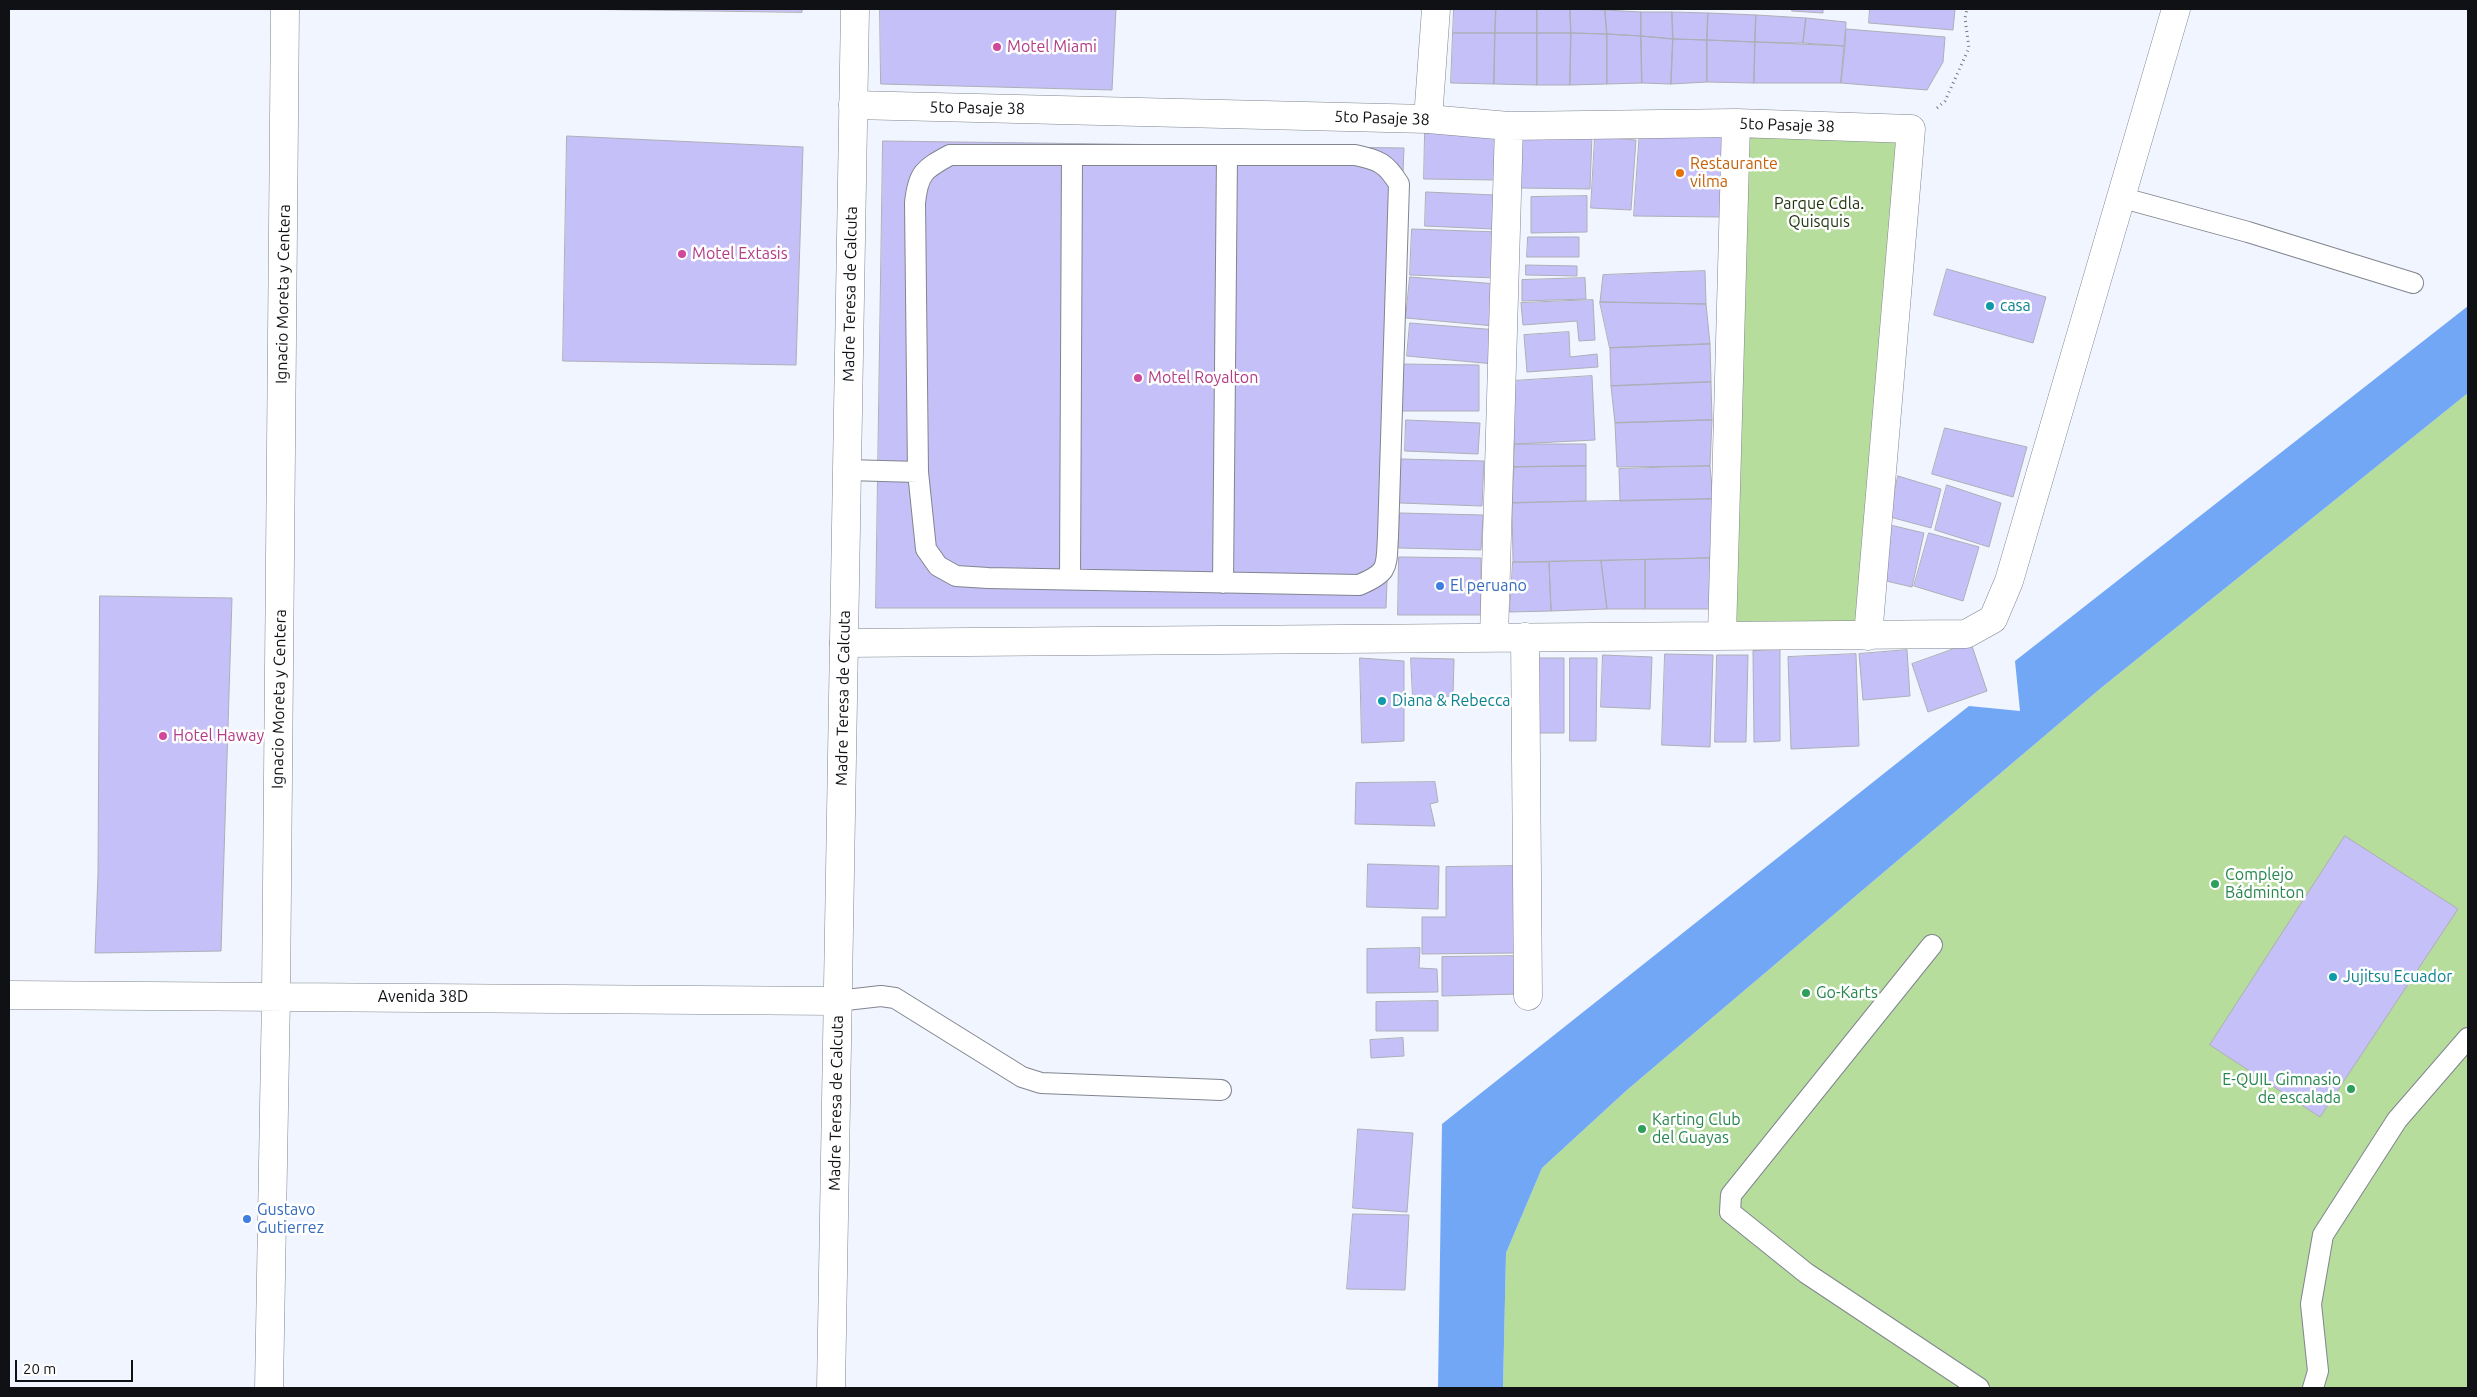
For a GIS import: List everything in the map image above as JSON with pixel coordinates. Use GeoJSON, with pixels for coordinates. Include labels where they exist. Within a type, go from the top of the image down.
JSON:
{"type":"FeatureCollection","features":[{"type":"Feature","properties":{"kind":"street","name":"Ignacio Moreta y Centera"},"geometry":{"type":"LineString","coordinates":[[269,1388],[276,996],[285,9]]}},
{"type":"Feature","properties":{"kind":"street","name":"Madre Teresa de Calcuta"},"geometry":{"type":"LineString","coordinates":[[831,1388],[855,9]]}},
{"type":"Feature","properties":{"kind":"street"},"geometry":{"type":"LineString","coordinates":[[1428,119],[1436,9]]}},
{"type":"Feature","properties":{"kind":"street"},"geometry":{"type":"LineString","coordinates":[[844,643],[1966,634],[1993,619],[2009,581],[2123,198],[2176,9]]}},
{"type":"Feature","properties":{"kind":"street","name":"5to Pasaje 38"},"geometry":{"type":"LineString","coordinates":[[853,106],[1428,119],[1510,126],[1736,124],[1911,129]]}},
{"type":"Feature","properties":{"kind":"street"},"geometry":{"type":"LineString","coordinates":[[1722,635],[1736,124]]}},
{"type":"Feature","properties":{"kind":"street"},"geometry":{"type":"LineString","coordinates":[[1494,637],[1510,126]]}},
{"type":"Feature","properties":{"kind":"street"},"geometry":{"type":"LineString","coordinates":[[1868,636],[1911,129]]}},
{"type":"Feature","properties":{"kind":"street"},"geometry":{"type":"LineString","coordinates":[[1525,637],[1528,996]]}},
{"type":"Feature","properties":{"kind":"street","name":"Avenida 38D"},"geometry":{"type":"LineString","coordinates":[[9,995],[837,1000]]}},
{"type":"Feature","properties":{"kind":"lane"},"geometry":{"type":"LineString","coordinates":[[950,155],[1072,155],[1355,155],[1375,160],[1389,168],[1399,184],[1386,565],[1378,577],[1359,585],[956,576],[938,566],[926,550],[918,472],[915,203],[918,181],[930,166],[950,155]]}},
{"type":"Feature","properties":{"kind":"lane"},"geometry":{"type":"LineString","coordinates":[[1070,579],[1072,155]]}},
{"type":"Feature","properties":{"kind":"lane"},"geometry":{"type":"LineString","coordinates":[[1224,582],[1227,155]]}},
{"type":"Feature","properties":{"kind":"lane"},"geometry":{"type":"LineString","coordinates":[[2123,198],[2248,232],[2413,283]]}},
{"type":"Feature","properties":{"kind":"lane"},"geometry":{"type":"LineString","coordinates":[[847,470],[918,472]]}},
{"type":"Feature","properties":{"kind":"lane"},"geometry":{"type":"LineString","coordinates":[[1932,945],[1731,1195],[1730,1212],[1806,1273],[1979,1388]]}},
{"type":"Feature","properties":{"kind":"lane"},"geometry":{"type":"LineString","coordinates":[[837,1000],[882,996],[895,998],[1022,1077],[1041,1083],[1220,1090]]}},
{"type":"Feature","properties":{"kind":"lane"},"geometry":{"type":"LineString","coordinates":[[2313,1388],[2318,1370],[2311,1304],[2323,1235],[2397,1120],[2468,1038]]}},
{"type":"Feature","properties":{"kind":"path"},"geometry":{"type":"LineString","coordinates":[[1911,129],[1945,101],[1969,48],[1965,18],[1967,9]]}},
{"type":"Feature","properties":{"kind":"green space","name":"Parque Cdla. Quisquis"},"geometry":{"type":"Polygon","coordinates":[[[1736,123],[1911,129],[1868,636],[1722,635],[1736,123]]]}},
{"type":"Feature","properties":{"kind":"green space"},"geometry":{"type":"Polygon","coordinates":[[[2468,393],[2468,1388],[1503,1388],[1506,1253],[1542,1168],[1627,1090],[2101,688],[2468,393]]]}},
{"type":"Feature","properties":{"kind":"water"},"geometry":{"type":"Polygon","coordinates":[[[2468,306],[2468,393],[2101,688],[1627,1090],[1542,1168],[1506,1253],[1503,1388],[1438,1388],[1442,1124],[1969,706],[2020,711],[2015,661],[2468,306]]]}},
{"type":"Feature","properties":{"kind":"building"},"geometry":{"type":"Polygon","coordinates":[[[569,9],[802,9],[802,12],[569,9]]]}},
{"type":"Feature","properties":{"kind":"building","name":"Motel Miami"},"geometry":{"type":"Polygon","coordinates":[[[880,9],[1116,9],[1112,90],[881,84],[880,9]]]}},
{"type":"Feature","properties":{"kind":"building"},"geometry":{"type":"Polygon","coordinates":[[[1454,9],[1496,9],[1495,33],[1453,33],[1454,9]]]}},
{"type":"Feature","properties":{"kind":"building"},"geometry":{"type":"Polygon","coordinates":[[[1496,9],[1537,9],[1537,33],[1495,33],[1496,9]]]}},
{"type":"Feature","properties":{"kind":"building"},"geometry":{"type":"Polygon","coordinates":[[[1537,9],[1570,9],[1571,33],[1537,33],[1537,9]]]}},
{"type":"Feature","properties":{"kind":"building"},"geometry":{"type":"Polygon","coordinates":[[[1570,9],[1605,10],[1607,34],[1571,33],[1570,9]]]}},
{"type":"Feature","properties":{"kind":"building"},"geometry":{"type":"Polygon","coordinates":[[[1792,9],[1823,9],[1823,13],[1792,11],[1792,9]]]}},
{"type":"Feature","properties":{"kind":"building"},"geometry":{"type":"Polygon","coordinates":[[[1870,9],[1955,9],[1953,30],[1869,23],[1870,9]]]}},
{"type":"Feature","properties":{"kind":"building"},"geometry":{"type":"Polygon","coordinates":[[[1605,10],[1641,12],[1641,36],[1607,34],[1605,10]]]}},
{"type":"Feature","properties":{"kind":"building"},"geometry":{"type":"Polygon","coordinates":[[[1641,12],[1672,12],[1673,39],[1641,36],[1641,12]]]}},
{"type":"Feature","properties":{"kind":"building"},"geometry":{"type":"Polygon","coordinates":[[[1672,12],[1708,13],[1707,40],[1673,39],[1672,12]]]}},
{"type":"Feature","properties":{"kind":"building"},"geometry":{"type":"Polygon","coordinates":[[[1708,13],[1756,15],[1755,42],[1707,40],[1708,13]]]}},
{"type":"Feature","properties":{"kind":"building"},"geometry":{"type":"Polygon","coordinates":[[[1756,15],[1806,18],[1803,43],[1755,42],[1756,15]]]}},
{"type":"Feature","properties":{"kind":"building"},"geometry":{"type":"Polygon","coordinates":[[[1806,18],[1846,22],[1845,46],[1803,43],[1806,18]]]}},
{"type":"Feature","properties":{"kind":"building"},"geometry":{"type":"Polygon","coordinates":[[[1846,29],[1945,37],[1943,62],[1927,90],[1841,83],[1846,29]]]}},
{"type":"Feature","properties":{"kind":"building"},"geometry":{"type":"Polygon","coordinates":[[[1453,33],[1495,33],[1494,84],[1451,83],[1453,33]]]}},
{"type":"Feature","properties":{"kind":"building"},"geometry":{"type":"Polygon","coordinates":[[[1495,33],[1537,33],[1537,85],[1494,84],[1495,33]]]}},
{"type":"Feature","properties":{"kind":"building"},"geometry":{"type":"Polygon","coordinates":[[[1537,33],[1571,33],[1570,85],[1537,85],[1537,33]]]}},
{"type":"Feature","properties":{"kind":"building"},"geometry":{"type":"Polygon","coordinates":[[[1571,33],[1607,34],[1607,84],[1570,85],[1571,33]]]}},
{"type":"Feature","properties":{"kind":"building"},"geometry":{"type":"Polygon","coordinates":[[[1607,34],[1641,36],[1642,83],[1607,84],[1607,34]]]}},
{"type":"Feature","properties":{"kind":"building"},"geometry":{"type":"Polygon","coordinates":[[[1641,36],[1673,39],[1671,84],[1642,83],[1641,36]]]}},
{"type":"Feature","properties":{"kind":"building"},"geometry":{"type":"Polygon","coordinates":[[[1673,39],[1707,40],[1707,82],[1671,84],[1673,39]]]}},
{"type":"Feature","properties":{"kind":"building"},"geometry":{"type":"Polygon","coordinates":[[[1707,40],[1755,42],[1754,83],[1707,82],[1707,40]]]}},
{"type":"Feature","properties":{"kind":"building"},"geometry":{"type":"Polygon","coordinates":[[[1755,42],[1845,46],[1841,83],[1754,83],[1755,42]]]}},
{"type":"Feature","properties":{"kind":"building","name":"Restaurante vilma"},"geometry":{"type":"Polygon","coordinates":[[[1640,129],[1724,130],[1720,217],[1634,216],[1640,129]]]}},
{"type":"Feature","properties":{"kind":"building"},"geometry":{"type":"Polygon","coordinates":[[[1425,133],[1495,134],[1494,180],[1424,179],[1425,133]]]}},
{"type":"Feature","properties":{"kind":"building"},"geometry":{"type":"Polygon","coordinates":[[[1521,134],[1592,135],[1590,189],[1520,188],[1521,134]]]}},
{"type":"Feature","properties":{"kind":"building","name":"Motel Extasis"},"geometry":{"type":"Polygon","coordinates":[[[567,136],[803,147],[796,365],[563,361],[567,136]]]}},
{"type":"Feature","properties":{"kind":"building"},"geometry":{"type":"Polygon","coordinates":[[[1595,137],[1636,140],[1631,210],[1591,208],[1595,137]]]}},
{"type":"Feature","properties":{"kind":"building","name":"Motel Royalton"},"geometry":{"type":"Polygon","coordinates":[[[883,141],[1404,148],[1386,608],[876,608],[883,141]]]}},
{"type":"Feature","properties":{"kind":"building"},"geometry":{"type":"Polygon","coordinates":[[[1426,192],[1494,195],[1493,229],[1425,226],[1426,192]]]}},
{"type":"Feature","properties":{"kind":"building"},"geometry":{"type":"Polygon","coordinates":[[[1587,196],[1587,232],[1531,233],[1531,197],[1587,196]]]}},
{"type":"Feature","properties":{"kind":"building"},"geometry":{"type":"Polygon","coordinates":[[[1412,229],[1499,232],[1497,278],[1410,275],[1412,229]]]}},
{"type":"Feature","properties":{"kind":"building"},"geometry":{"type":"Polygon","coordinates":[[[1528,237],[1579,237],[1579,257],[1527,257],[1528,237]]]}},
{"type":"Feature","properties":{"kind":"building"},"geometry":{"type":"Polygon","coordinates":[[[1526,265],[1577,266],[1577,276],[1526,275],[1526,265]]]}},
{"type":"Feature","properties":{"kind":"building","name":"casa"},"geometry":{"type":"Polygon","coordinates":[[[1947,269],[2046,297],[2033,343],[1934,315],[1947,269]]]}},
{"type":"Feature","properties":{"kind":"building"},"geometry":{"type":"Polygon","coordinates":[[[1705,271],[1706,304],[1600,302],[1603,275],[1705,271]]]}},
{"type":"Feature","properties":{"kind":"building"},"geometry":{"type":"Polygon","coordinates":[[[1410,277],[1497,284],[1494,326],[1406,318],[1410,277]]]}},
{"type":"Feature","properties":{"kind":"building"},"geometry":{"type":"Polygon","coordinates":[[[1585,278],[1586,299],[1522,301],[1522,280],[1585,278]]]}},
{"type":"Feature","properties":{"kind":"building"},"geometry":{"type":"Polygon","coordinates":[[[1593,300],[1595,340],[1579,341],[1577,321],[1523,325],[1521,303],[1593,300]]]}},
{"type":"Feature","properties":{"kind":"building"},"geometry":{"type":"Polygon","coordinates":[[[1600,302],[1706,304],[1710,344],[1610,348],[1600,302]]]}},
{"type":"Feature","properties":{"kind":"building"},"geometry":{"type":"Polygon","coordinates":[[[1410,323],[1498,330],[1494,364],[1407,356],[1410,323]]]}},
{"type":"Feature","properties":{"kind":"building"},"geometry":{"type":"Polygon","coordinates":[[[1569,332],[1570,357],[1597,354],[1598,367],[1527,372],[1524,335],[1569,332]]]}},
{"type":"Feature","properties":{"kind":"building"},"geometry":{"type":"Polygon","coordinates":[[[1710,344],[1711,382],[1611,386],[1610,348],[1710,344]]]}},
{"type":"Feature","properties":{"kind":"building"},"geometry":{"type":"Polygon","coordinates":[[[1400,364],[1479,365],[1479,411],[1399,411],[1400,364]]]}},
{"type":"Feature","properties":{"kind":"building"},"geometry":{"type":"Polygon","coordinates":[[[1592,376],[1595,440],[1514,444],[1512,381],[1592,376]]]}},
{"type":"Feature","properties":{"kind":"building"},"geometry":{"type":"Polygon","coordinates":[[[1711,382],[1712,420],[1615,423],[1611,386],[1711,382]]]}},
{"type":"Feature","properties":{"kind":"building"},"geometry":{"type":"Polygon","coordinates":[[[1406,420],[1480,423],[1478,454],[1405,451],[1406,420]]]}},
{"type":"Feature","properties":{"kind":"building"},"geometry":{"type":"Polygon","coordinates":[[[1712,420],[1710,466],[1617,467],[1615,423],[1712,420]]]}},
{"type":"Feature","properties":{"kind":"building"},"geometry":{"type":"Polygon","coordinates":[[[1945,428],[2027,447],[2013,497],[1932,474],[1945,428]]]}},
{"type":"Feature","properties":{"kind":"building"},"geometry":{"type":"Polygon","coordinates":[[[1515,444],[1586,444],[1586,466],[1514,467],[1515,444]]]}},
{"type":"Feature","properties":{"kind":"building"},"geometry":{"type":"Polygon","coordinates":[[[1401,459],[1484,461],[1482,506],[1400,503],[1401,459]]]}},
{"type":"Feature","properties":{"kind":"building"},"geometry":{"type":"Polygon","coordinates":[[[1586,466],[1586,501],[1512,503],[1514,467],[1586,466]]]}},
{"type":"Feature","properties":{"kind":"building"},"geometry":{"type":"Polygon","coordinates":[[[1710,466],[1713,499],[1620,501],[1619,469],[1710,466]]]}},
{"type":"Feature","properties":{"kind":"building"},"geometry":{"type":"Polygon","coordinates":[[[1898,476],[1941,489],[1931,528],[1890,517],[1898,476]]]}},
{"type":"Feature","properties":{"kind":"building"},"geometry":{"type":"Polygon","coordinates":[[[1947,485],[2001,503],[1989,547],[1935,530],[1947,485]]]}},
{"type":"Feature","properties":{"kind":"building"},"geometry":{"type":"Polygon","coordinates":[[[1713,499],[1714,558],[1513,562],[1512,503],[1713,499]]]}},
{"type":"Feature","properties":{"kind":"building"},"geometry":{"type":"Polygon","coordinates":[[[1400,513],[1483,515],[1481,550],[1399,548],[1400,513]]]}},
{"type":"Feature","properties":{"kind":"building"},"geometry":{"type":"Polygon","coordinates":[[[1886,524],[1924,533],[1912,587],[1873,578],[1886,524]]]}},
{"type":"Feature","properties":{"kind":"building"},"geometry":{"type":"Polygon","coordinates":[[[1929,533],[1979,547],[1963,601],[1914,586],[1929,533]]]}},
{"type":"Feature","properties":{"kind":"building","name":"El peruano"},"geometry":{"type":"Polygon","coordinates":[[[1399,557],[1481,558],[1481,615],[1398,615],[1399,557]]]}},
{"type":"Feature","properties":{"kind":"building"},"geometry":{"type":"Polygon","coordinates":[[[1714,558],[1711,609],[1645,609],[1645,560],[1714,558]]]}},
{"type":"Feature","properties":{"kind":"building"},"geometry":{"type":"Polygon","coordinates":[[[1645,560],[1645,609],[1607,609],[1601,561],[1645,560]]]}},
{"type":"Feature","properties":{"kind":"building"},"geometry":{"type":"Polygon","coordinates":[[[1601,561],[1607,609],[1551,611],[1549,562],[1601,561]]]}},
{"type":"Feature","properties":{"kind":"building"},"geometry":{"type":"Polygon","coordinates":[[[1513,562],[1549,562],[1551,611],[1510,612],[1513,562]]]}},
{"type":"Feature","properties":{"kind":"building","name":"Hotel Haway"},"geometry":{"type":"Polygon","coordinates":[[[100,596],[232,598],[221,951],[95,953],[98,875],[100,596]]]}},
{"type":"Feature","properties":{"kind":"building"},"geometry":{"type":"Polygon","coordinates":[[[1971,643],[1987,691],[1928,712],[1912,664],[1971,643]]]}},
{"type":"Feature","properties":{"kind":"building"},"geometry":{"type":"Polygon","coordinates":[[[1780,650],[1780,741],[1754,742],[1753,651],[1780,650]]]}},
{"type":"Feature","properties":{"kind":"building"},"geometry":{"type":"Polygon","coordinates":[[[1907,650],[1910,696],[1863,700],[1859,654],[1907,650]]]}},
{"type":"Feature","properties":{"kind":"building"},"geometry":{"type":"Polygon","coordinates":[[[1665,654],[1713,655],[1710,747],[1662,745],[1665,654]]]}},
{"type":"Feature","properties":{"kind":"building"},"geometry":{"type":"Polygon","coordinates":[[[1856,654],[1859,746],[1791,749],[1788,657],[1856,654]]]}},
{"type":"Feature","properties":{"kind":"building"},"geometry":{"type":"Polygon","coordinates":[[[1603,655],[1652,657],[1650,709],[1601,707],[1603,655]]]}},
{"type":"Feature","properties":{"kind":"building"},"geometry":{"type":"Polygon","coordinates":[[[1717,655],[1748,655],[1746,742],[1715,742],[1717,655]]]}},
{"type":"Feature","properties":{"kind":"building","name":"Diana & Rebecca"},"geometry":{"type":"Polygon","coordinates":[[[1360,658],[1404,661],[1404,741],[1362,743],[1360,658]]]}},
{"type":"Feature","properties":{"kind":"building"},"geometry":{"type":"Polygon","coordinates":[[[1411,658],[1454,659],[1453,696],[1413,698],[1411,658]]]}},
{"type":"Feature","properties":{"kind":"building"},"geometry":{"type":"Polygon","coordinates":[[[1536,658],[1564,658],[1564,733],[1536,733],[1536,658]]]}},
{"type":"Feature","properties":{"kind":"building"},"geometry":{"type":"Polygon","coordinates":[[[1570,658],[1597,658],[1596,741],[1570,741],[1570,658]]]}},
{"type":"Feature","properties":{"kind":"building"},"geometry":{"type":"Polygon","coordinates":[[[1435,782],[1438,802],[1430,804],[1435,826],[1355,824],[1356,783],[1435,782]]]}},
{"type":"Feature","properties":{"kind":"building","name":"Jujitsu Ecuador"},"geometry":{"type":"Polygon","coordinates":[[[2345,836],[2458,909],[2320,1117],[2210,1045],[2345,836]]]}},
{"type":"Feature","properties":{"kind":"building"},"geometry":{"type":"Polygon","coordinates":[[[1368,864],[1439,866],[1438,909],[1367,907],[1368,864]]]}},
{"type":"Feature","properties":{"kind":"building"},"geometry":{"type":"Polygon","coordinates":[[[1515,866],[1516,953],[1422,954],[1422,917],[1446,917],[1446,867],[1515,866]]]}},
{"type":"Feature","properties":{"kind":"building"},"geometry":{"type":"Polygon","coordinates":[[[1420,948],[1419,968],[1437,969],[1438,992],[1367,993],[1367,949],[1420,948]]]}},
{"type":"Feature","properties":{"kind":"building"},"geometry":{"type":"Polygon","coordinates":[[[1518,956],[1519,994],[1442,996],[1442,957],[1518,956]]]}},
{"type":"Feature","properties":{"kind":"building"},"geometry":{"type":"Polygon","coordinates":[[[1438,1001],[1438,1031],[1376,1031],[1376,1002],[1438,1001]]]}},
{"type":"Feature","properties":{"kind":"building"},"geometry":{"type":"Polygon","coordinates":[[[1403,1038],[1404,1056],[1371,1058],[1370,1040],[1403,1038]]]}},
{"type":"Feature","properties":{"kind":"building"},"geometry":{"type":"Polygon","coordinates":[[[1358,1129],[1413,1133],[1407,1212],[1353,1208],[1358,1129]]]}},
{"type":"Feature","properties":{"kind":"building"},"geometry":{"type":"Polygon","coordinates":[[[1353,1214],[1409,1215],[1405,1290],[1347,1289],[1353,1214]]]}},
{"type":"Feature","properties":{"kind":"place","name":"Motel Miami"},"geometry":{"type":"Point","coordinates":[997,47]}},
{"type":"Feature","properties":{"kind":"place","name":"Restaurante vilma"},"geometry":{"type":"Point","coordinates":[1680,173]}},
{"type":"Feature","properties":{"kind":"place","name":"Motel Extasis"},"geometry":{"type":"Point","coordinates":[682,254]}},
{"type":"Feature","properties":{"kind":"place","name":"casa"},"geometry":{"type":"Point","coordinates":[1990,306]}},
{"type":"Feature","properties":{"kind":"place","name":"Motel Royalton"},"geometry":{"type":"Point","coordinates":[1138,378]}},
{"type":"Feature","properties":{"kind":"place","name":"El peruano"},"geometry":{"type":"Point","coordinates":[1440,586]}},
{"type":"Feature","properties":{"kind":"place","name":"Diana & Rebecca"},"geometry":{"type":"Point","coordinates":[1382,701]}},
{"type":"Feature","properties":{"kind":"place","name":"Hotel Haway"},"geometry":{"type":"Point","coordinates":[163,736]}},
{"type":"Feature","properties":{"kind":"place","name":"Complejo Bádminton"},"geometry":{"type":"Point","coordinates":[2215,884]}},
{"type":"Feature","properties":{"kind":"place","name":"Jujitsu Ecuador"},"geometry":{"type":"Point","coordinates":[2333,977]}},
{"type":"Feature","properties":{"kind":"place","name":"Go-Karts"},"geometry":{"type":"Point","coordinates":[1806,993]}},
{"type":"Feature","properties":{"kind":"place","name":"E-QUIL Gimnasio de escalada"},"geometry":{"type":"Point","coordinates":[2351,1089]}},
{"type":"Feature","properties":{"kind":"place","name":"Karting Club del Guayas"},"geometry":{"type":"Point","coordinates":[1642,1129]}},
{"type":"Feature","properties":{"kind":"place","name":"Gustavo Gutierrez"},"geometry":{"type":"Point","coordinates":[247,1219]}}]}
